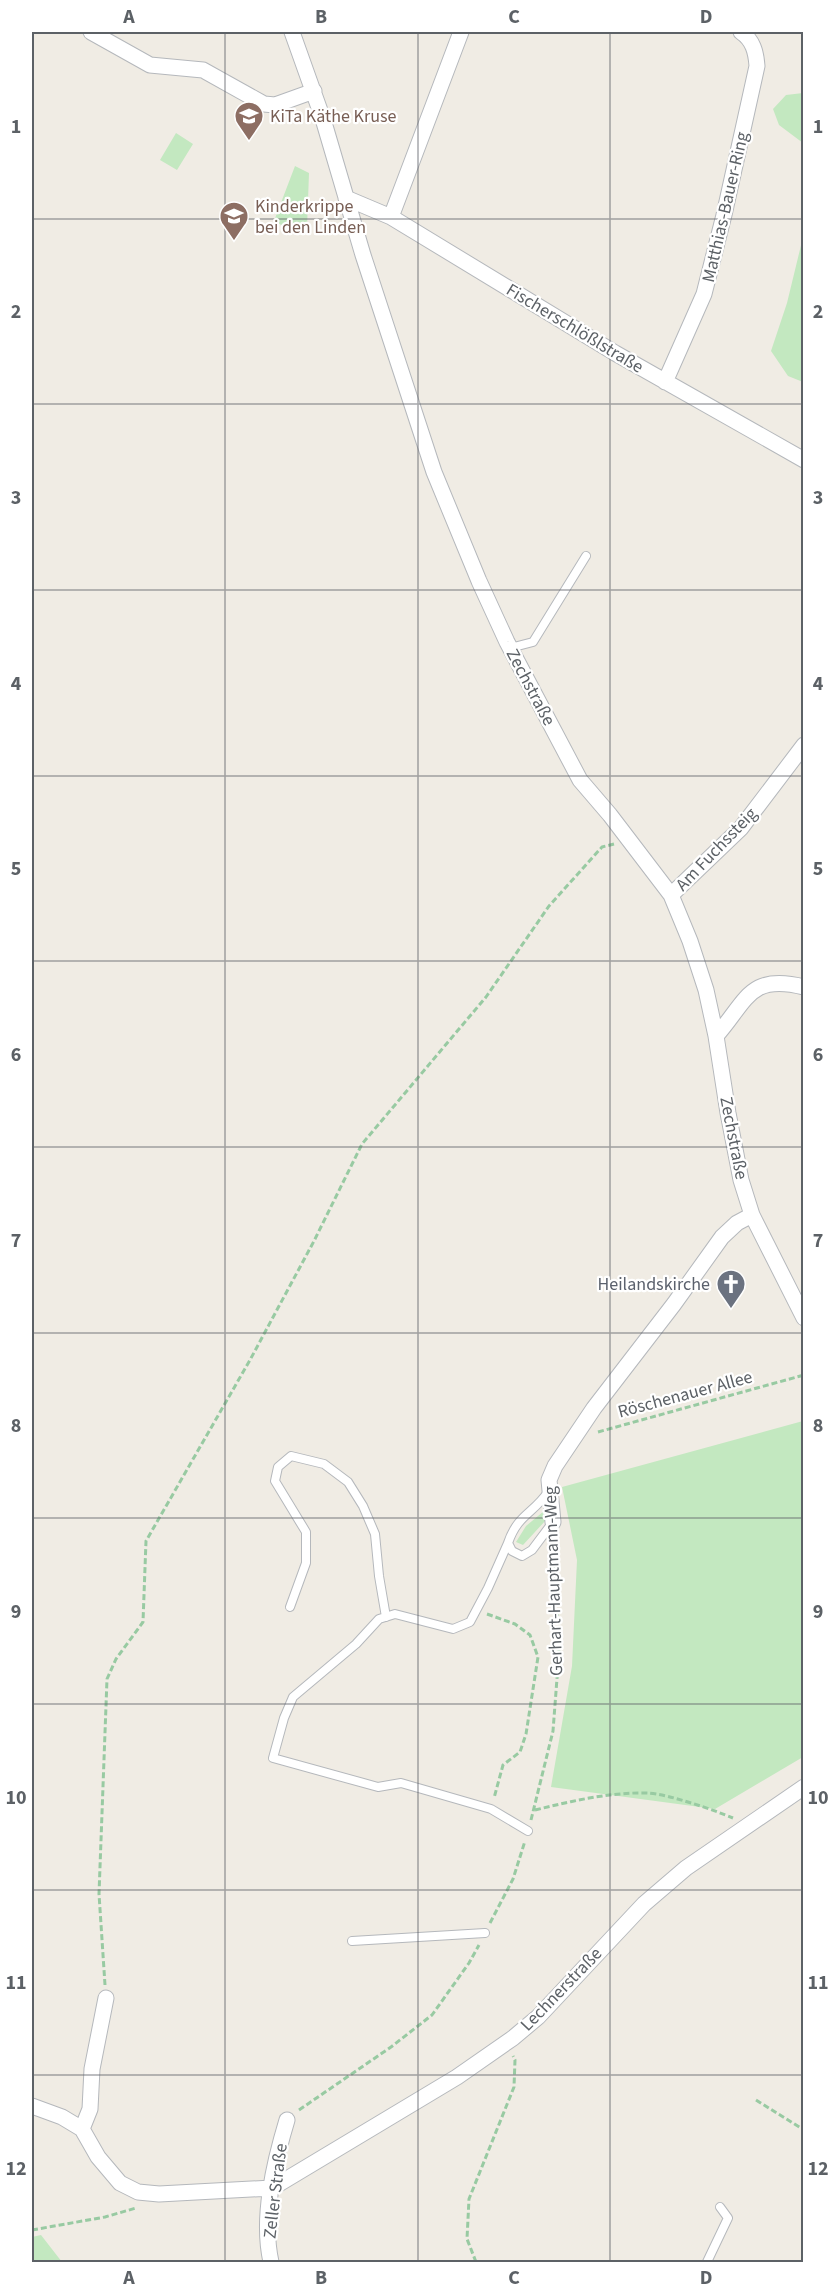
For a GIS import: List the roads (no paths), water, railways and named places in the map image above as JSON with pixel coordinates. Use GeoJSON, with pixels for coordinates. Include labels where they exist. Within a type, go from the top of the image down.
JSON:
{"type":"FeatureCollection","features":[{"type":"Feature","properties":{"kind":"street"},"geometry":{"type":"LineString","coordinates":[[91,32],[150,65],[203,70],[264,104],[276,105],[314,91]]}},
{"type":"Feature","properties":{"kind":"street","name":"Zechstraße"},"geometry":{"type":"LineString","coordinates":[[292,32],[314,91],[434,472],[510,648],[580,780],[671,895],[690,941],[706,990],[739,1169],[752,1215],[804,1318]]}},
{"type":"Feature","properties":{"kind":"street"},"geometry":{"type":"LineString","coordinates":[[391,217],[461,32]]}},
{"type":"Feature","properties":{"kind":"street","name":"Matthias-Bauer-Ring"},"geometry":{"type":"LineString","coordinates":[[665,382],[704,294],[758,66],[756,50],[741,32]]}},
{"type":"Feature","properties":{"kind":"street","name":"Fischerschlößlstraße"},"geometry":{"type":"LineString","coordinates":[[346,198],[391,217],[665,382],[804,460]]}},
{"type":"Feature","properties":{"kind":"street","name":"Am Fuchssteig"},"geometry":{"type":"LineString","coordinates":[[671,895],[741,828],[804,744]]}},
{"type":"Feature","properties":{"kind":"street"},"geometry":{"type":"LineString","coordinates":[[716,1036],[747,995],[763,984],[778,982],[804,987]]}},
{"type":"Feature","properties":{"kind":"street","name":"Gerhart-Hauptmann-Weg"},"geometry":{"type":"LineString","coordinates":[[553,1522],[549,1480],[573,1438],[722,1237],[737,1223],[752,1215]]}},
{"type":"Feature","properties":{"kind":"street","name":"Lechnerstraße"},"geometry":{"type":"LineString","coordinates":[[272,2188],[457,2077],[505,2043],[538,2017],[644,1904],[686,1868],[804,1787]]}},
{"type":"Feature","properties":{"kind":"street"},"geometry":{"type":"LineString","coordinates":[[82,2129],[90,2109],[92,2069],[106,1998]]}},
{"type":"Feature","properties":{"kind":"street"},"geometry":{"type":"LineString","coordinates":[[32,2106],[62,2117],[82,2129],[98,2157],[120,2183],[138,2192],[159,2194],[272,2188]]}},
{"type":"Feature","properties":{"kind":"street","name":"Zeller Straße"},"geometry":{"type":"LineString","coordinates":[[272,2262],[268,2249],[272,2188],[279,2147],[287,2120]]}},
{"type":"Feature","properties":{"kind":"lane"},"geometry":{"type":"LineString","coordinates":[[510,648],[533,642],[586,556]]}},
{"type":"Feature","properties":{"kind":"lane"},"geometry":{"type":"LineString","coordinates":[[290,1607],[306,1563],[306,1532],[275,1481],[278,1467],[291,1456],[324,1464],[348,1482],[363,1506],[375,1534],[386,1617]]}},
{"type":"Feature","properties":{"kind":"lane"},"geometry":{"type":"LineString","coordinates":[[528,1831],[491,1809],[401,1783],[378,1787],[273,1758],[284,1718],[293,1697],[356,1644],[379,1619],[395,1614],[453,1629],[470,1622],[508,1543],[513,1527],[525,1514],[541,1503],[551,1489]]}},
{"type":"Feature","properties":{"kind":"lane"},"geometry":{"type":"LineString","coordinates":[[508,1543],[512,1551],[522,1557],[532,1550],[553,1522]]}},
{"type":"Feature","properties":{"kind":"lane"},"geometry":{"type":"LineString","coordinates":[[352,1941],[485,1934]]}},
{"type":"Feature","properties":{"kind":"lane"},"geometry":{"type":"LineString","coordinates":[[707,2262],[728,2218],[720,2207]]}},
{"type":"Feature","properties":{"kind":"place","name":"KiTa Käthe Kruse"},"geometry":{"type":"Point","coordinates":[249,142]}},
{"type":"Feature","properties":{"kind":"place","name":"Kinderkrippe bei den Linden"},"geometry":{"type":"Point","coordinates":[234,242]}},
{"type":"Feature","properties":{"kind":"place","name":"Heilandskirche"},"geometry":{"type":"Point","coordinates":[731,1310]}}]}
